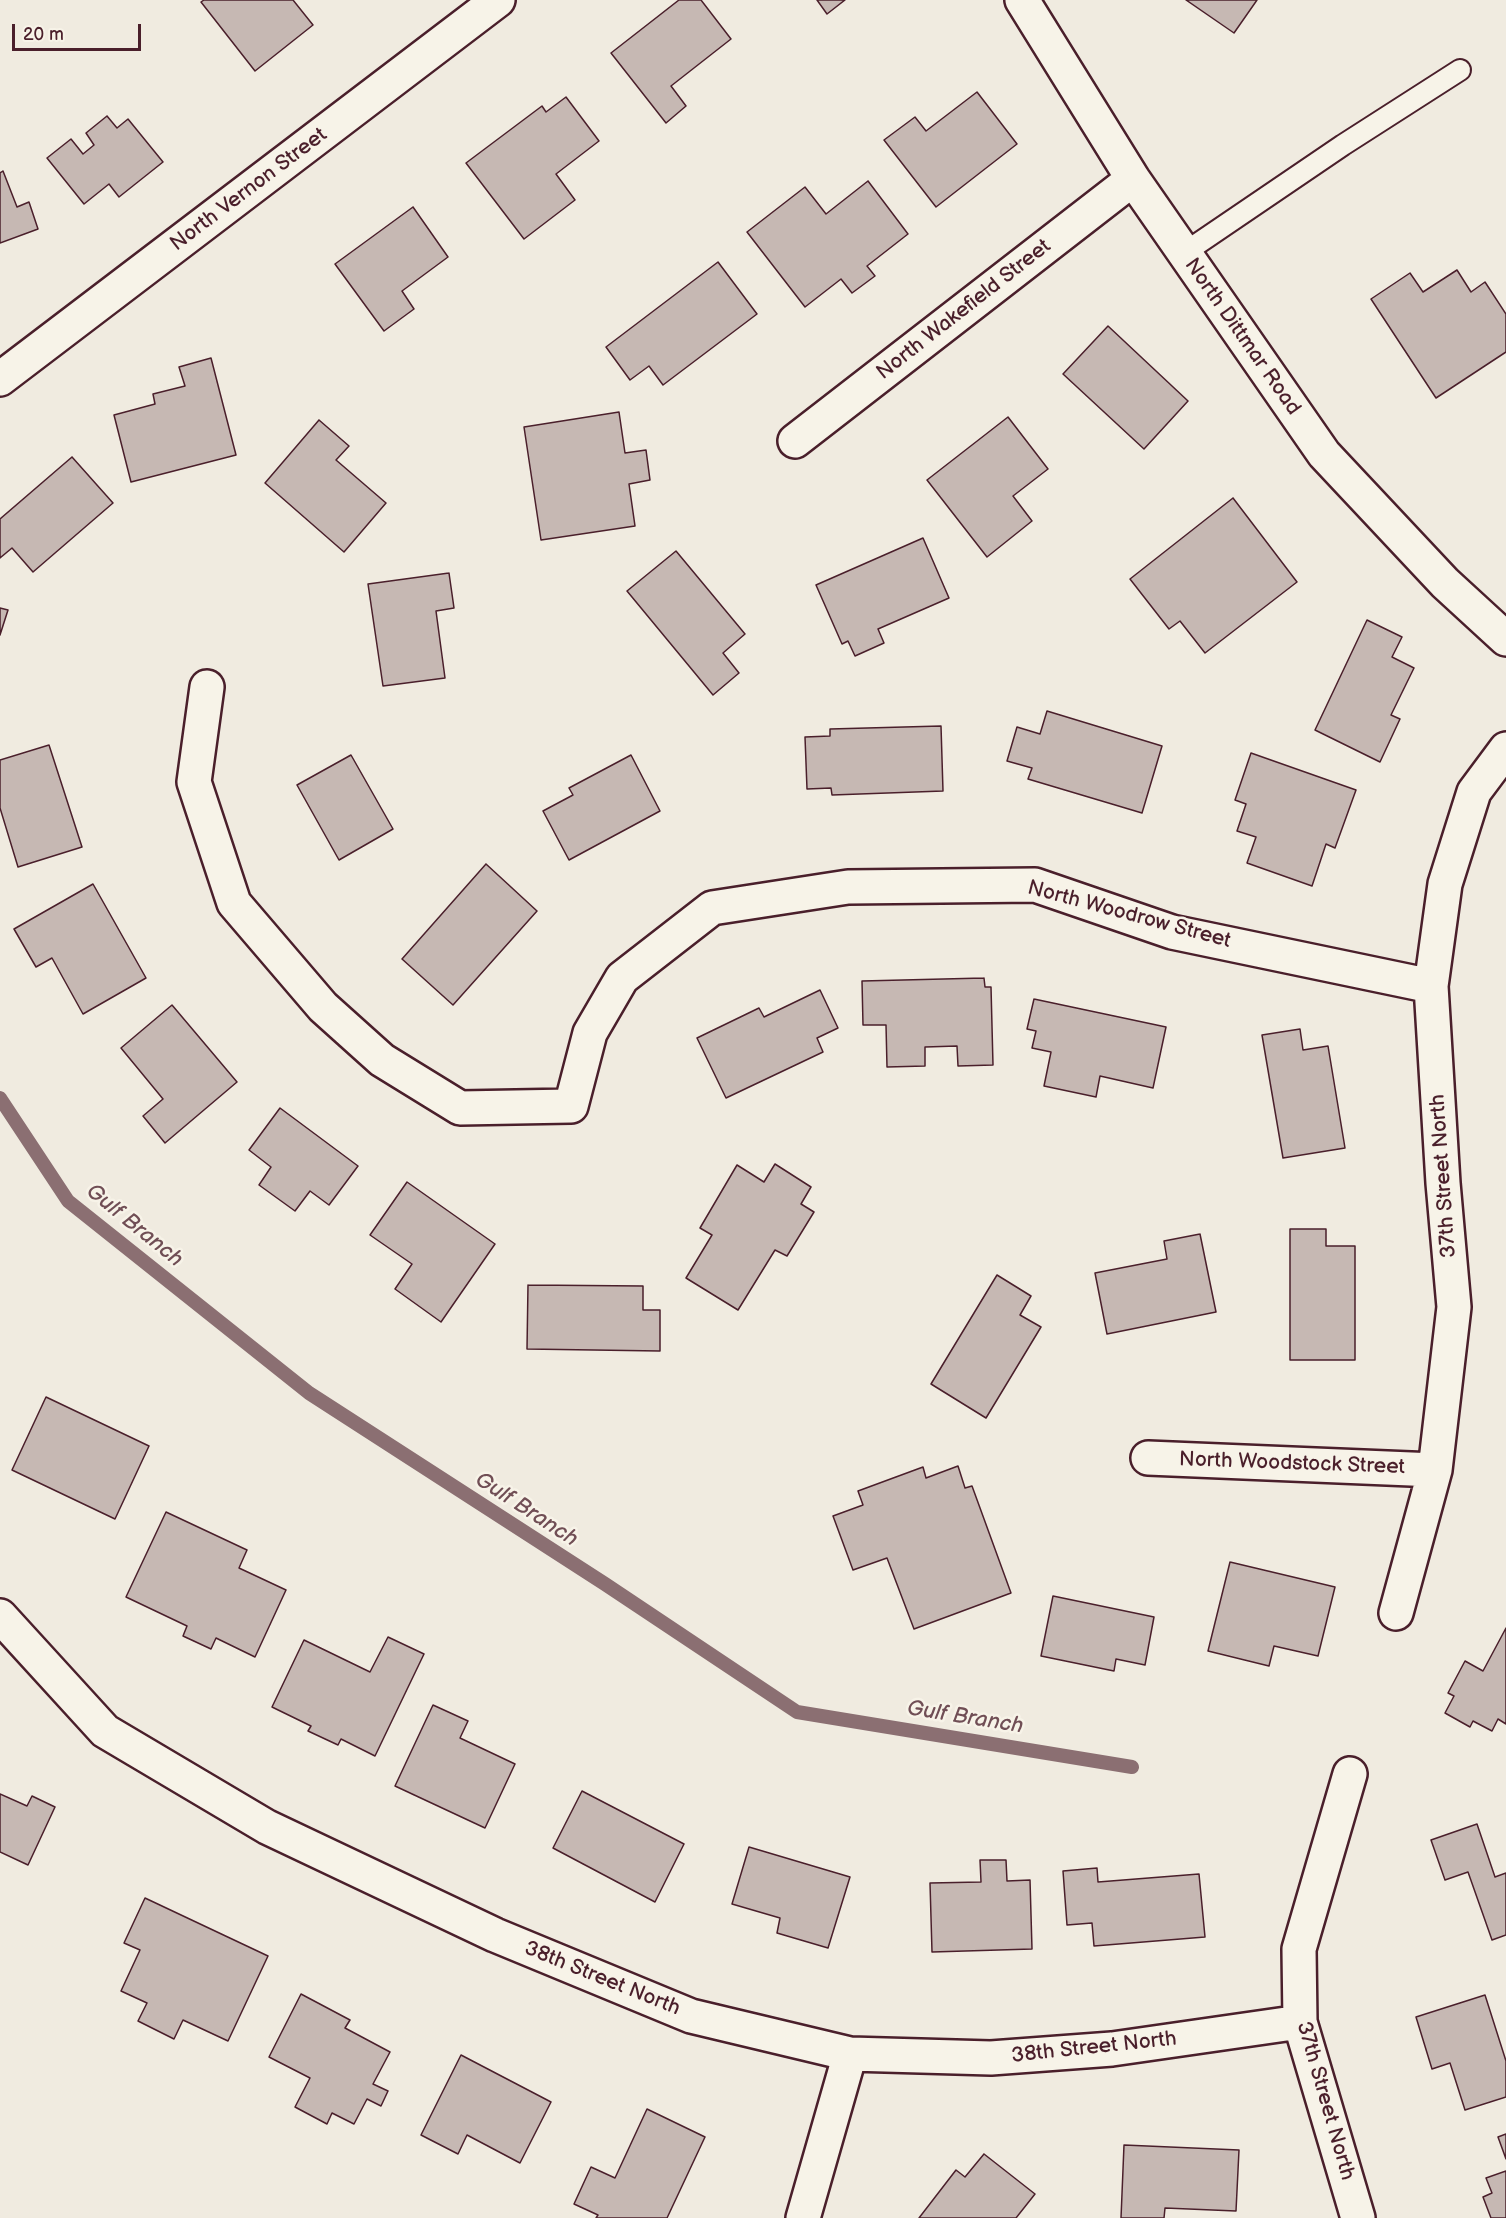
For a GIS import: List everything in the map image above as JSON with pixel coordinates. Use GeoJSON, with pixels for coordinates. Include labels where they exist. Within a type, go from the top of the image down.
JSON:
{"type":"FeatureCollection","features":[{"type":"Feature","properties":{"kind":"street","name":"North Vernon Street"},"geometry":{"type":"LineString","coordinates":[[0,379],[498,0]]}},
{"type":"Feature","properties":{"kind":"street","name":"North Dittmar Road"},"geometry":{"type":"LineString","coordinates":[[1022,0],[1133,178],[1324,454],[1445,583],[1506,639]]}},
{"type":"Feature","properties":{"kind":"street","name":"North Wakefield Street"},"geometry":{"type":"LineString","coordinates":[[795,441],[1133,178]]}},
{"type":"Feature","properties":{"kind":"street","name":"North Woodrow Street"},"geometry":{"type":"LineString","coordinates":[[207,687],[194,782],[234,903],[332,1015],[382,1060],[460,1108],[571,1106],[590,1033],[622,978],[712,908],[848,886],[1035,885],[1172,932],[1431,986]]}},
{"type":"Feature","properties":{"kind":"street","name":"37th Street North"},"geometry":{"type":"LineString","coordinates":[[1396,1613],[1435,1470],[1454,1307],[1443,1183],[1431,986],[1445,884],[1474,792],[1506,749]]}},
{"type":"Feature","properties":{"kind":"street","name":"North Woodstock Street"},"geometry":{"type":"LineString","coordinates":[[1148,1458],[1435,1470]]}},
{"type":"Feature","properties":{"kind":"street","name":"38th Street North"},"geometry":{"type":"LineString","coordinates":[[0,1616],[105,1731],[267,1827],[495,1935],[691,2016],[850,2054],[992,2058],[1112,2049],[1300,2022]]}},
{"type":"Feature","properties":{"kind":"street","name":"37th Street North"},"geometry":{"type":"LineString","coordinates":[[1350,1774],[1299,1949],[1300,2022],[1358,2218]]}},
{"type":"Feature","properties":{"kind":"street"},"geometry":{"type":"LineString","coordinates":[[803,2218],[850,2054]]}},
{"type":"Feature","properties":{"kind":"lane"},"geometry":{"type":"LineString","coordinates":[[1184,253],[1343,145],[1460,70]]}},
{"type":"Feature","properties":{"kind":"building"},"geometry":{"type":"Polygon","coordinates":[[[204,0],[293,0],[313,25],[255,71],[201,2],[204,0]]]}},
{"type":"Feature","properties":{"kind":"building"},"geometry":{"type":"Polygon","coordinates":[[[679,0],[701,0],[731,39],[671,86],[686,106],[666,123],[611,53],[679,0]]]}},
{"type":"Feature","properties":{"kind":"building"},"geometry":{"type":"Polygon","coordinates":[[[817,0],[845,0],[827,14],[817,0]]]}},
{"type":"Feature","properties":{"kind":"building"},"geometry":{"type":"Polygon","coordinates":[[[1186,0],[1257,0],[1234,33],[1186,0]]]}},
{"type":"Feature","properties":{"kind":"building"},"geometry":{"type":"Polygon","coordinates":[[[977,92],[1017,144],[936,207],[884,140],[915,117],[926,131],[977,92]]]}},
{"type":"Feature","properties":{"kind":"building"},"geometry":{"type":"Polygon","coordinates":[[[566,97],[599,141],[556,174],[575,200],[524,239],[466,163],[542,106],[546,112],[566,97]]]}},
{"type":"Feature","properties":{"kind":"building"},"geometry":{"type":"Polygon","coordinates":[[[107,116],[117,128],[128,119],[163,162],[119,197],[109,184],[84,204],[47,158],[71,139],[83,154],[94,145],[86,133],[107,116]]]}},
{"type":"Feature","properties":{"kind":"building"},"geometry":{"type":"Polygon","coordinates":[[[3,171],[17,207],[29,202],[38,229],[0,243],[0,173],[3,171]]]}},
{"type":"Feature","properties":{"kind":"building"},"geometry":{"type":"Polygon","coordinates":[[[868,181],[908,234],[867,266],[875,276],[852,293],[841,279],[805,307],[747,232],[805,187],[826,214],[868,181]]]}},
{"type":"Feature","properties":{"kind":"building"},"geometry":{"type":"Polygon","coordinates":[[[413,207],[448,257],[402,291],[414,309],[384,331],[335,264],[413,207]]]}},
{"type":"Feature","properties":{"kind":"building"},"geometry":{"type":"Polygon","coordinates":[[[718,262],[757,314],[663,385],[649,366],[630,380],[606,347],[718,262]]]}},
{"type":"Feature","properties":{"kind":"building"},"geometry":{"type":"Polygon","coordinates":[[[1457,270],[1471,292],[1485,282],[1506,314],[1506,352],[1436,398],[1371,299],[1410,273],[1423,292],[1457,270]]]}},
{"type":"Feature","properties":{"kind":"building"},"geometry":{"type":"Polygon","coordinates":[[[1108,326],[1188,401],[1144,449],[1063,374],[1108,326]]]}},
{"type":"Feature","properties":{"kind":"building"},"geometry":{"type":"Polygon","coordinates":[[[211,358],[236,455],[131,482],[114,415],[155,404],[153,394],[185,386],[179,367],[211,358]]]}},
{"type":"Feature","properties":{"kind":"building"},"geometry":{"type":"Polygon","coordinates":[[[619,412],[625,453],[646,450],[650,480],[629,484],[635,526],[541,540],[524,427],[619,412]]]}},
{"type":"Feature","properties":{"kind":"building"},"geometry":{"type":"Polygon","coordinates":[[[1008,417],[1048,469],[1013,496],[1032,521],[987,557],[927,480],[1008,417]]]}},
{"type":"Feature","properties":{"kind":"building"},"geometry":{"type":"Polygon","coordinates":[[[319,420],[349,446],[336,460],[386,503],[344,552],[265,483],[319,420]]]}},
{"type":"Feature","properties":{"kind":"building"},"geometry":{"type":"Polygon","coordinates":[[[72,457],[113,503],[33,572],[12,548],[0,558],[0,519],[72,457]]]}},
{"type":"Feature","properties":{"kind":"building"},"geometry":{"type":"Polygon","coordinates":[[[1233,498],[1297,582],[1205,653],[1180,621],[1169,629],[1130,579],[1233,498]]]}},
{"type":"Feature","properties":{"kind":"building"},"geometry":{"type":"Polygon","coordinates":[[[923,538],[949,598],[878,629],[884,643],[855,656],[848,641],[842,644],[816,585],[923,538]]]}},
{"type":"Feature","properties":{"kind":"building"},"geometry":{"type":"Polygon","coordinates":[[[676,551],[745,634],[723,653],[739,673],[713,695],[627,591],[676,551]]]}},
{"type":"Feature","properties":{"kind":"building"},"geometry":{"type":"Polygon","coordinates":[[[449,573],[454,608],[436,611],[445,678],[383,686],[368,584],[449,573]]]}},
{"type":"Feature","properties":{"kind":"building"},"geometry":{"type":"Polygon","coordinates":[[[0,608],[8,610],[0,635],[0,608]]]}},
{"type":"Feature","properties":{"kind":"building"},"geometry":{"type":"Polygon","coordinates":[[[1367,620],[1402,637],[1392,657],[1414,668],[1391,715],[1400,719],[1380,762],[1315,730],[1367,620]]]}},
{"type":"Feature","properties":{"kind":"building"},"geometry":{"type":"Polygon","coordinates":[[[1047,711],[1162,746],[1142,813],[1028,779],[1032,768],[1007,761],[1017,727],[1040,734],[1047,711]]]}},
{"type":"Feature","properties":{"kind":"building"},"geometry":{"type":"Polygon","coordinates":[[[941,726],[943,791],[832,795],[831,788],[807,789],[805,737],[830,736],[830,729],[941,726]]]}},
{"type":"Feature","properties":{"kind":"building"},"geometry":{"type":"Polygon","coordinates":[[[49,745],[82,847],[18,867],[0,808],[0,760],[49,745]]]}},
{"type":"Feature","properties":{"kind":"building"},"geometry":{"type":"Polygon","coordinates":[[[1251,753],[1356,790],[1335,848],[1326,844],[1312,886],[1247,863],[1256,837],[1237,831],[1246,804],[1235,800],[1251,753]]]}},
{"type":"Feature","properties":{"kind":"building"},"geometry":{"type":"Polygon","coordinates":[[[351,755],[393,829],[339,860],[297,785],[351,755]]]}},
{"type":"Feature","properties":{"kind":"building"},"geometry":{"type":"Polygon","coordinates":[[[631,755],[660,811],[569,860],[543,811],[573,795],[569,788],[631,755]]]}},
{"type":"Feature","properties":{"kind":"building"},"geometry":{"type":"Polygon","coordinates":[[[486,864],[537,911],[453,1005],[402,959],[486,864]]]}},
{"type":"Feature","properties":{"kind":"building"},"geometry":{"type":"Polygon","coordinates":[[[93,884],[146,978],[83,1014],[52,958],[36,967],[14,929],[93,884]]]}},
{"type":"Feature","properties":{"kind":"building"},"geometry":{"type":"Polygon","coordinates":[[[984,978],[985,987],[991,987],[993,1065],[958,1066],[957,1046],[925,1047],[925,1066],[887,1067],[886,1025],[863,1025],[862,981],[984,978]]]}},
{"type":"Feature","properties":{"kind":"building"},"geometry":{"type":"Polygon","coordinates":[[[820,990],[838,1028],[817,1038],[823,1052],[726,1098],[697,1038],[759,1008],[764,1017],[820,990]]]}},
{"type":"Feature","properties":{"kind":"building"},"geometry":{"type":"Polygon","coordinates":[[[1034,999],[1166,1027],[1153,1088],[1100,1076],[1096,1097],[1044,1086],[1051,1052],[1032,1048],[1036,1031],[1027,1029],[1034,999]]]}},
{"type":"Feature","properties":{"kind":"building"},"geometry":{"type":"Polygon","coordinates":[[[172,1005],[237,1082],[165,1143],[143,1116],[163,1099],[121,1048],[172,1005]]]}},
{"type":"Feature","properties":{"kind":"building"},"geometry":{"type":"Polygon","coordinates":[[[1300,1029],[1303,1050],[1328,1046],[1345,1148],[1283,1158],[1262,1035],[1300,1029]]]}},
{"type":"Feature","properties":{"kind":"building"},"geometry":{"type":"Polygon","coordinates":[[[280,1108],[358,1166],[329,1205],[310,1191],[295,1211],[259,1185],[271,1167],[249,1150],[280,1108]]]}},
{"type":"Feature","properties":{"kind":"building"},"geometry":{"type":"Polygon","coordinates":[[[775,1164],[811,1187],[801,1204],[814,1212],[787,1256],[775,1250],[738,1310],[686,1278],[712,1235],[700,1228],[737,1165],[764,1182],[775,1164]]]}},
{"type":"Feature","properties":{"kind":"building"},"geometry":{"type":"Polygon","coordinates":[[[407,1182],[495,1244],[441,1322],[395,1289],[412,1264],[370,1235],[407,1182]]]}},
{"type":"Feature","properties":{"kind":"building"},"geometry":{"type":"Polygon","coordinates":[[[1290,1229],[1326,1229],[1326,1246],[1355,1246],[1355,1360],[1290,1360],[1290,1229]]]}},
{"type":"Feature","properties":{"kind":"building"},"geometry":{"type":"Polygon","coordinates":[[[1200,1234],[1216,1312],[1107,1334],[1095,1273],[1167,1259],[1164,1241],[1200,1234]]]}},
{"type":"Feature","properties":{"kind":"building"},"geometry":{"type":"Polygon","coordinates":[[[997,1275],[1031,1296],[1020,1315],[1041,1327],[986,1418],[931,1384],[997,1275]]]}},
{"type":"Feature","properties":{"kind":"building"},"geometry":{"type":"Polygon","coordinates":[[[528,1285],[643,1286],[643,1310],[660,1310],[660,1351],[527,1349],[528,1285]]]}},
{"type":"Feature","properties":{"kind":"building"},"geometry":{"type":"Polygon","coordinates":[[[46,1397],[149,1446],[115,1519],[12,1470],[46,1397]]]}},
{"type":"Feature","properties":{"kind":"building"},"geometry":{"type":"Polygon","coordinates":[[[958,1466],[965,1488],[972,1486],[1011,1593],[914,1629],[887,1558],[853,1570],[833,1516],[863,1505],[858,1491],[923,1467],[926,1478],[958,1466]]]}},
{"type":"Feature","properties":{"kind":"building"},"geometry":{"type":"Polygon","coordinates":[[[166,1512],[247,1550],[239,1568],[286,1590],[255,1657],[216,1638],[211,1649],[183,1636],[187,1626],[126,1597],[166,1512]]]}},
{"type":"Feature","properties":{"kind":"building"},"geometry":{"type":"Polygon","coordinates":[[[1230,1562],[1335,1587],[1318,1656],[1274,1646],[1269,1666],[1208,1651],[1230,1562]]]}},
{"type":"Feature","properties":{"kind":"building"},"geometry":{"type":"Polygon","coordinates":[[[1053,1596],[1154,1617],[1145,1665],[1116,1659],[1114,1671],[1041,1656],[1053,1596]]]}},
{"type":"Feature","properties":{"kind":"building"},"geometry":{"type":"Polygon","coordinates":[[[1506,1628],[1506,1724],[1498,1719],[1492,1731],[1473,1721],[1470,1727],[1445,1713],[1454,1696],[1448,1693],[1465,1661],[1483,1671],[1506,1628]]]}},
{"type":"Feature","properties":{"kind":"building"},"geometry":{"type":"Polygon","coordinates":[[[388,1637],[424,1654],[375,1756],[341,1739],[338,1745],[308,1731],[311,1726],[272,1707],[304,1640],[370,1672],[388,1637]]]}},
{"type":"Feature","properties":{"kind":"building"},"geometry":{"type":"Polygon","coordinates":[[[433,1705],[468,1721],[460,1738],[515,1764],[485,1828],[395,1786],[433,1705]]]}},
{"type":"Feature","properties":{"kind":"building"},"geometry":{"type":"Polygon","coordinates":[[[582,1791],[684,1844],[655,1902],[553,1848],[582,1791]]]}},
{"type":"Feature","properties":{"kind":"building"},"geometry":{"type":"Polygon","coordinates":[[[0,1794],[27,1806],[32,1796],[55,1807],[28,1865],[0,1852],[0,1794]]]}},
{"type":"Feature","properties":{"kind":"building"},"geometry":{"type":"Polygon","coordinates":[[[1477,1824],[1495,1877],[1506,1873],[1506,1935],[1492,1940],[1468,1872],[1445,1880],[1431,1840],[1477,1824]]]}},
{"type":"Feature","properties":{"kind":"building"},"geometry":{"type":"Polygon","coordinates":[[[749,1847],[850,1877],[828,1948],[777,1933],[780,1918],[732,1904],[749,1847]]]}},
{"type":"Feature","properties":{"kind":"building"},"geometry":{"type":"Polygon","coordinates":[[[980,1860],[1006,1860],[1007,1881],[1030,1880],[1032,1949],[932,1952],[930,1883],[981,1882],[980,1860]]]}},
{"type":"Feature","properties":{"kind":"building"},"geometry":{"type":"Polygon","coordinates":[[[1097,1868],[1098,1882],[1199,1874],[1205,1937],[1094,1946],[1092,1923],[1067,1925],[1063,1871],[1097,1868]]]}},
{"type":"Feature","properties":{"kind":"building"},"geometry":{"type":"Polygon","coordinates":[[[145,1898],[268,1956],[228,2041],[183,2020],[174,2039],[138,2021],[147,2003],[121,1991],[140,1950],[124,1943],[145,1898]]]}},
{"type":"Feature","properties":{"kind":"building"},"geometry":{"type":"Polygon","coordinates":[[[301,1994],[350,2020],[345,2028],[390,2052],[373,2084],[388,2091],[381,2106],[367,2099],[354,2124],[332,2113],[327,2124],[295,2107],[310,2078],[269,2057],[301,1994]]]}},
{"type":"Feature","properties":{"kind":"building"},"geometry":{"type":"Polygon","coordinates":[[[1485,1995],[1506,2061],[1506,2097],[1465,2110],[1450,2063],[1432,2069],[1416,2017],[1485,1995]]]}},
{"type":"Feature","properties":{"kind":"building"},"geometry":{"type":"Polygon","coordinates":[[[461,2055],[551,2102],[520,2163],[467,2135],[458,2154],[421,2135],[461,2055]]]}},
{"type":"Feature","properties":{"kind":"building"},"geometry":{"type":"Polygon","coordinates":[[[647,2109],[705,2137],[667,2218],[596,2218],[598,2215],[574,2204],[591,2167],[615,2178],[647,2109]]]}},
{"type":"Feature","properties":{"kind":"building"},"geometry":{"type":"Polygon","coordinates":[[[1506,2134],[1506,2159],[1498,2137],[1506,2134]]]}},
{"type":"Feature","properties":{"kind":"building"},"geometry":{"type":"Polygon","coordinates":[[[1124,2145],[1239,2150],[1236,2211],[1165,2208],[1164,2218],[1121,2218],[1124,2145]]]}},
{"type":"Feature","properties":{"kind":"building"},"geometry":{"type":"Polygon","coordinates":[[[984,2154],[1035,2194],[1016,2218],[919,2218],[956,2170],[965,2177],[984,2154]]]}},
{"type":"Feature","properties":{"kind":"building"},"geometry":{"type":"Polygon","coordinates":[[[1506,2171],[1506,2218],[1491,2218],[1483,2197],[1492,2193],[1486,2178],[1506,2171]]]}},
{"type":"Feature","properties":{"kind":"waterway","name":"Gulf Branch"},"geometry":{"type":"LineString","coordinates":[[0,1098],[68,1201],[309,1393],[605,1584],[797,1712],[1132,1767]]}}]}
